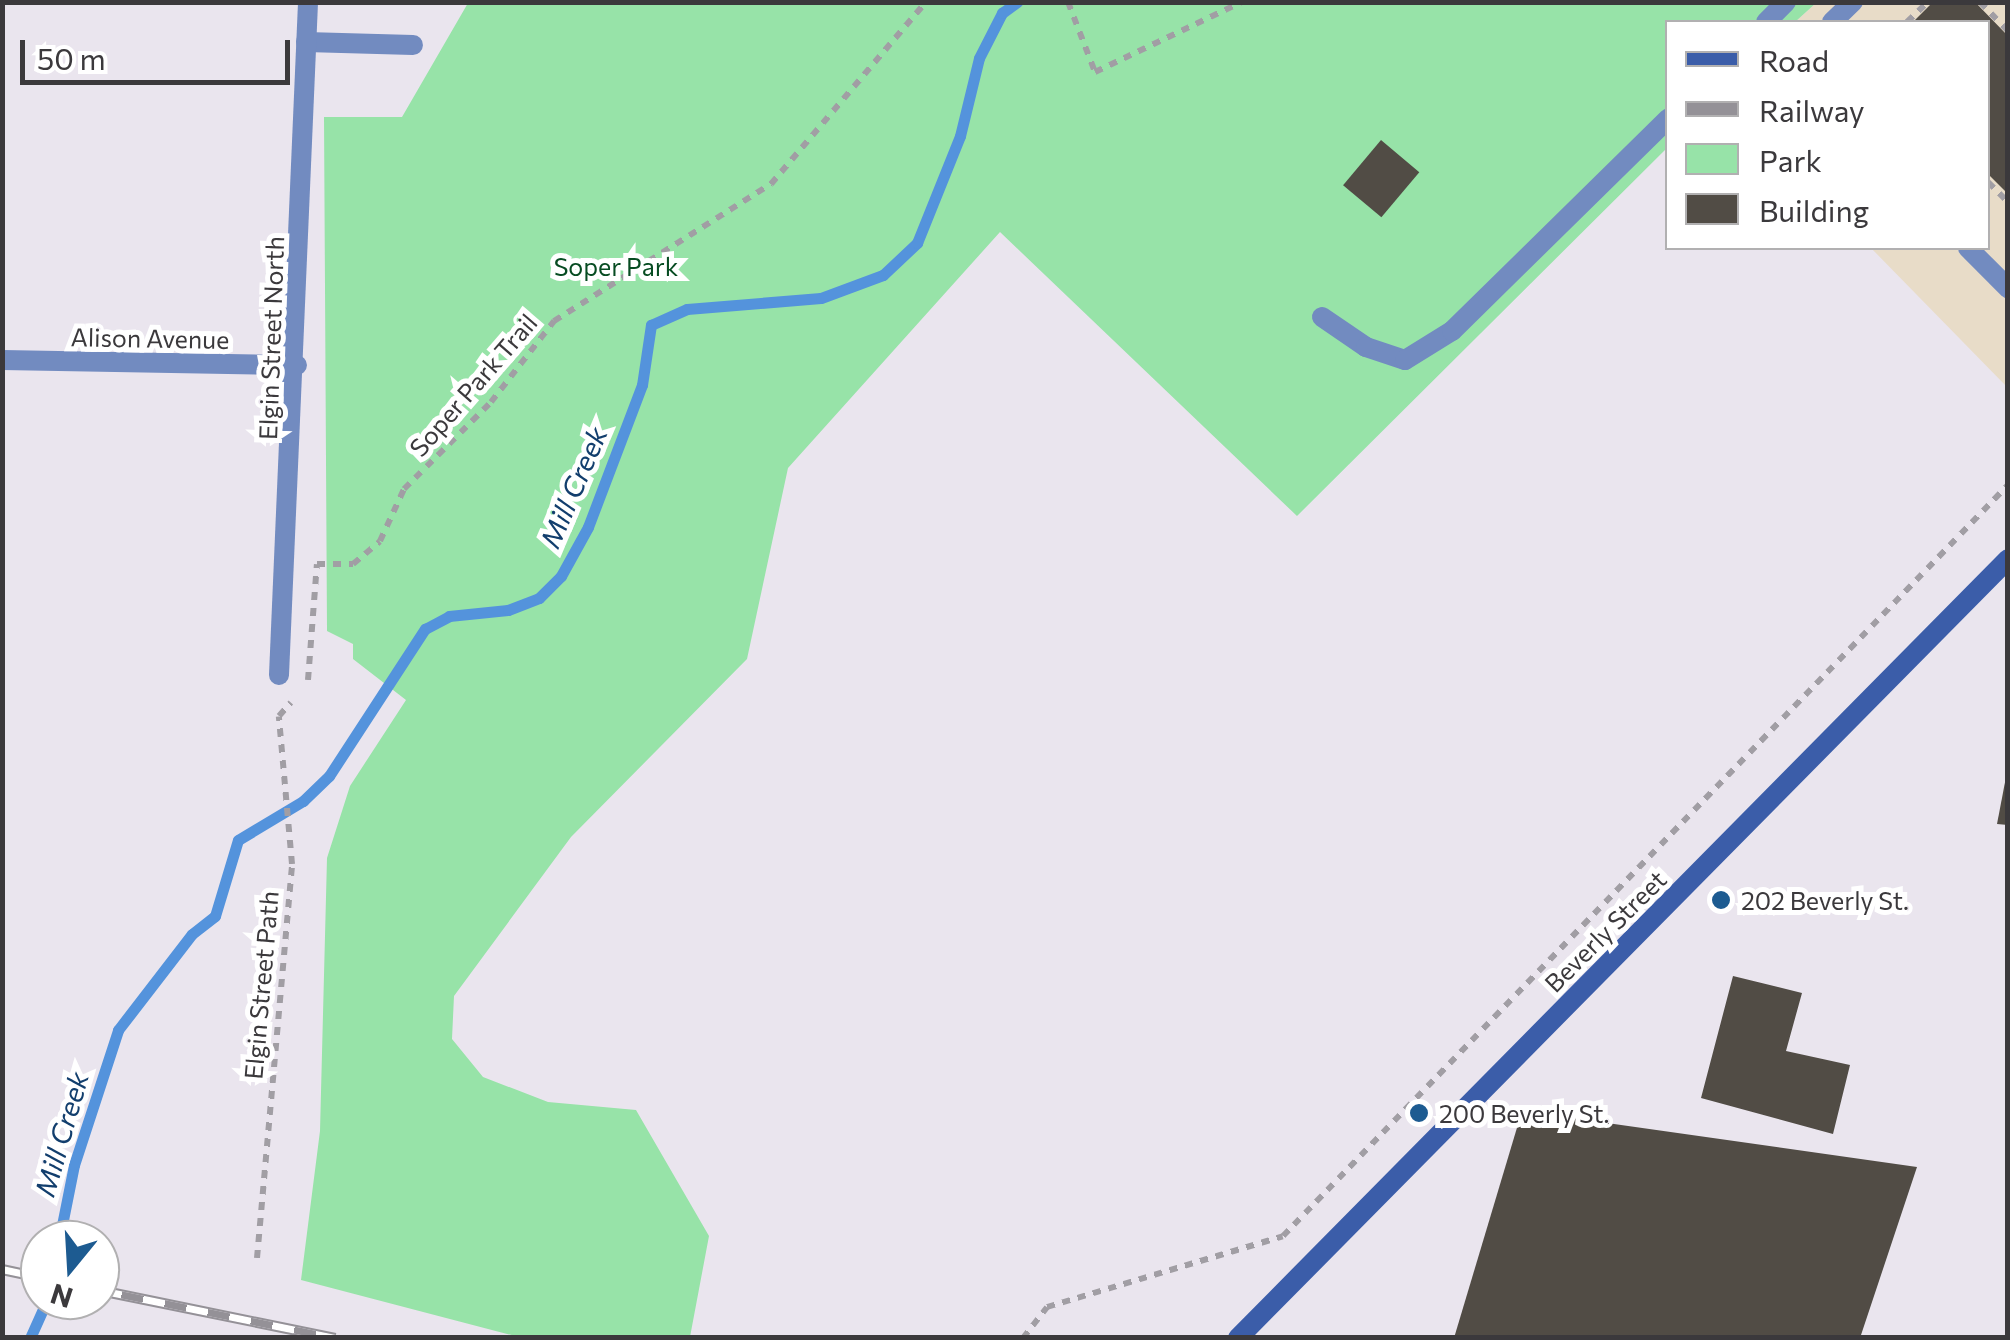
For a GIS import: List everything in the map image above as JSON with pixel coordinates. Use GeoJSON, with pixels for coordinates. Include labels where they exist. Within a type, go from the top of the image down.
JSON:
{"type":"FeatureCollection","features":[{"type":"Feature","properties":{"kind":"main road","name":"Beverly Street"},"geometry":{"type":"LineString","coordinates":[[1238,1338],[2008,560]]}},
{"type":"Feature","properties":{"kind":"street","name":"Elgin Street North"},"geometry":{"type":"LineString","coordinates":[[278,676],[297,366],[308,2]]}},
{"type":"Feature","properties":{"kind":"street"},"geometry":{"type":"LineString","coordinates":[[1768,20],[1786,2]]}},
{"type":"Feature","properties":{"kind":"street"},"geometry":{"type":"LineString","coordinates":[[1834,20],[1852,2]]}},
{"type":"Feature","properties":{"kind":"street"},"geometry":{"type":"LineString","coordinates":[[306,42],[414,44]]}},
{"type":"Feature","properties":{"kind":"street"},"geometry":{"type":"LineString","coordinates":[[1322,317],[1366,347],[1405,360],[1452,331],[1665,122]]}},
{"type":"Feature","properties":{"kind":"street"},"geometry":{"type":"LineString","coordinates":[[1970,250],[2008,288]]}},
{"type":"Feature","properties":{"kind":"street","name":"Alison Avenue"},"geometry":{"type":"LineString","coordinates":[[2,360],[297,366]]}},
{"type":"Feature","properties":{"kind":"path","name":"Soper Park Trail"},"geometry":{"type":"LineString","coordinates":[[279,716],[311,676],[318,564],[353,564],[380,540],[404,490],[491,402],[554,321],[771,184],[926,2]]}},
{"type":"Feature","properties":{"kind":"path"},"geometry":{"type":"LineString","coordinates":[[1068,2],[1095,72],[1242,2]]}},
{"type":"Feature","properties":{"kind":"path"},"geometry":{"type":"LineString","coordinates":[[1909,20],[1928,2]]}},
{"type":"Feature","properties":{"kind":"path"},"geometry":{"type":"LineString","coordinates":[[1980,2],[2008,31]]}},
{"type":"Feature","properties":{"kind":"path"},"geometry":{"type":"LineString","coordinates":[[1990,184],[2008,202]]}},
{"type":"Feature","properties":{"kind":"path"},"geometry":{"type":"LineString","coordinates":[[1023,1338],[1048,1306],[1283,1236],[2008,485]]}},
{"type":"Feature","properties":{"kind":"path","name":"Elgin Street Path"},"geometry":{"type":"LineString","coordinates":[[256,1258],[292,864],[279,716]]}},
{"type":"Feature","properties":{"kind":"shaded area"},"geometry":{"type":"Polygon","coordinates":[[[1816,3],[2007,3],[2007,387],[1873,250],[1990,250],[1990,20],[1797,20],[1816,3]]]}},
{"type":"Feature","properties":{"kind":"green space","name":"Soper Park"},"geometry":{"type":"Polygon","coordinates":[[[468,3],[1816,3],[1797,20],[1665,20],[1665,150],[1297,516],[1000,232],[788,468],[747,659],[571,837],[454,996],[452,1039],[483,1077],[548,1102],[636,1110],[709,1236],[690,1337],[519,1337],[301,1280],[320,1131],[327,858],[350,786],[406,700],[353,659],[353,644],[327,631],[324,117],[402,117],[468,3]]]}},
{"type":"Feature","properties":{"kind":"building"},"geometry":{"type":"Polygon","coordinates":[[[1933,2],[1975,2],[2008,36],[2008,194],[1990,176],[1990,20],[1915,20],[1933,2]]]}},
{"type":"Feature","properties":{"kind":"building"},"geometry":{"type":"Polygon","coordinates":[[[1381,140],[1419,172],[1381,217],[1343,185],[1381,140]]]}},
{"type":"Feature","properties":{"kind":"building"},"geometry":{"type":"Polygon","coordinates":[[[2008,777],[2008,825],[1997,824],[2008,777]]]}},
{"type":"Feature","properties":{"kind":"building"},"geometry":{"type":"Polygon","coordinates":[[[1733,976],[1802,993],[1786,1051],[1850,1065],[1833,1134],[1701,1098],[1733,976]]]}},
{"type":"Feature","properties":{"kind":"building"},"geometry":{"type":"Polygon","coordinates":[[[1522,1111],[1917,1167],[1860,1338],[1454,1338],[1522,1111]]]}},
{"type":"Feature","properties":{"kind":"waterway","name":"Mill Creek"},"geometry":{"type":"LineString","coordinates":[[63,1220],[74,1165],[118,1030],[192,934],[215,916],[238,840],[303,801],[329,776],[425,629],[449,616],[508,610],[539,598],[561,576],[588,527],[642,385],[651,325],[687,309],[821,298],[883,275],[917,243],[960,136],[979,58],[1002,13],[1017,2]]}},
{"type":"Feature","properties":{"kind":"waterway","name":"Mill Creek"},"geometry":{"type":"LineString","coordinates":[[30,1338],[38,1320]]}},
{"type":"Feature","properties":{"kind":"railway"},"geometry":{"type":"LineString","coordinates":[[2,1269],[20,1273]]}},
{"type":"Feature","properties":{"kind":"railway"},"geometry":{"type":"LineString","coordinates":[[120,1294],[335,1338]]}},
{"type":"Feature","properties":{"kind":"place","name":"202 Beverly St."},"geometry":{"type":"Point","coordinates":[1721,900]}},
{"type":"Feature","properties":{"kind":"place","name":"200 Beverly St."},"geometry":{"type":"Point","coordinates":[1419,1113]}}]}
